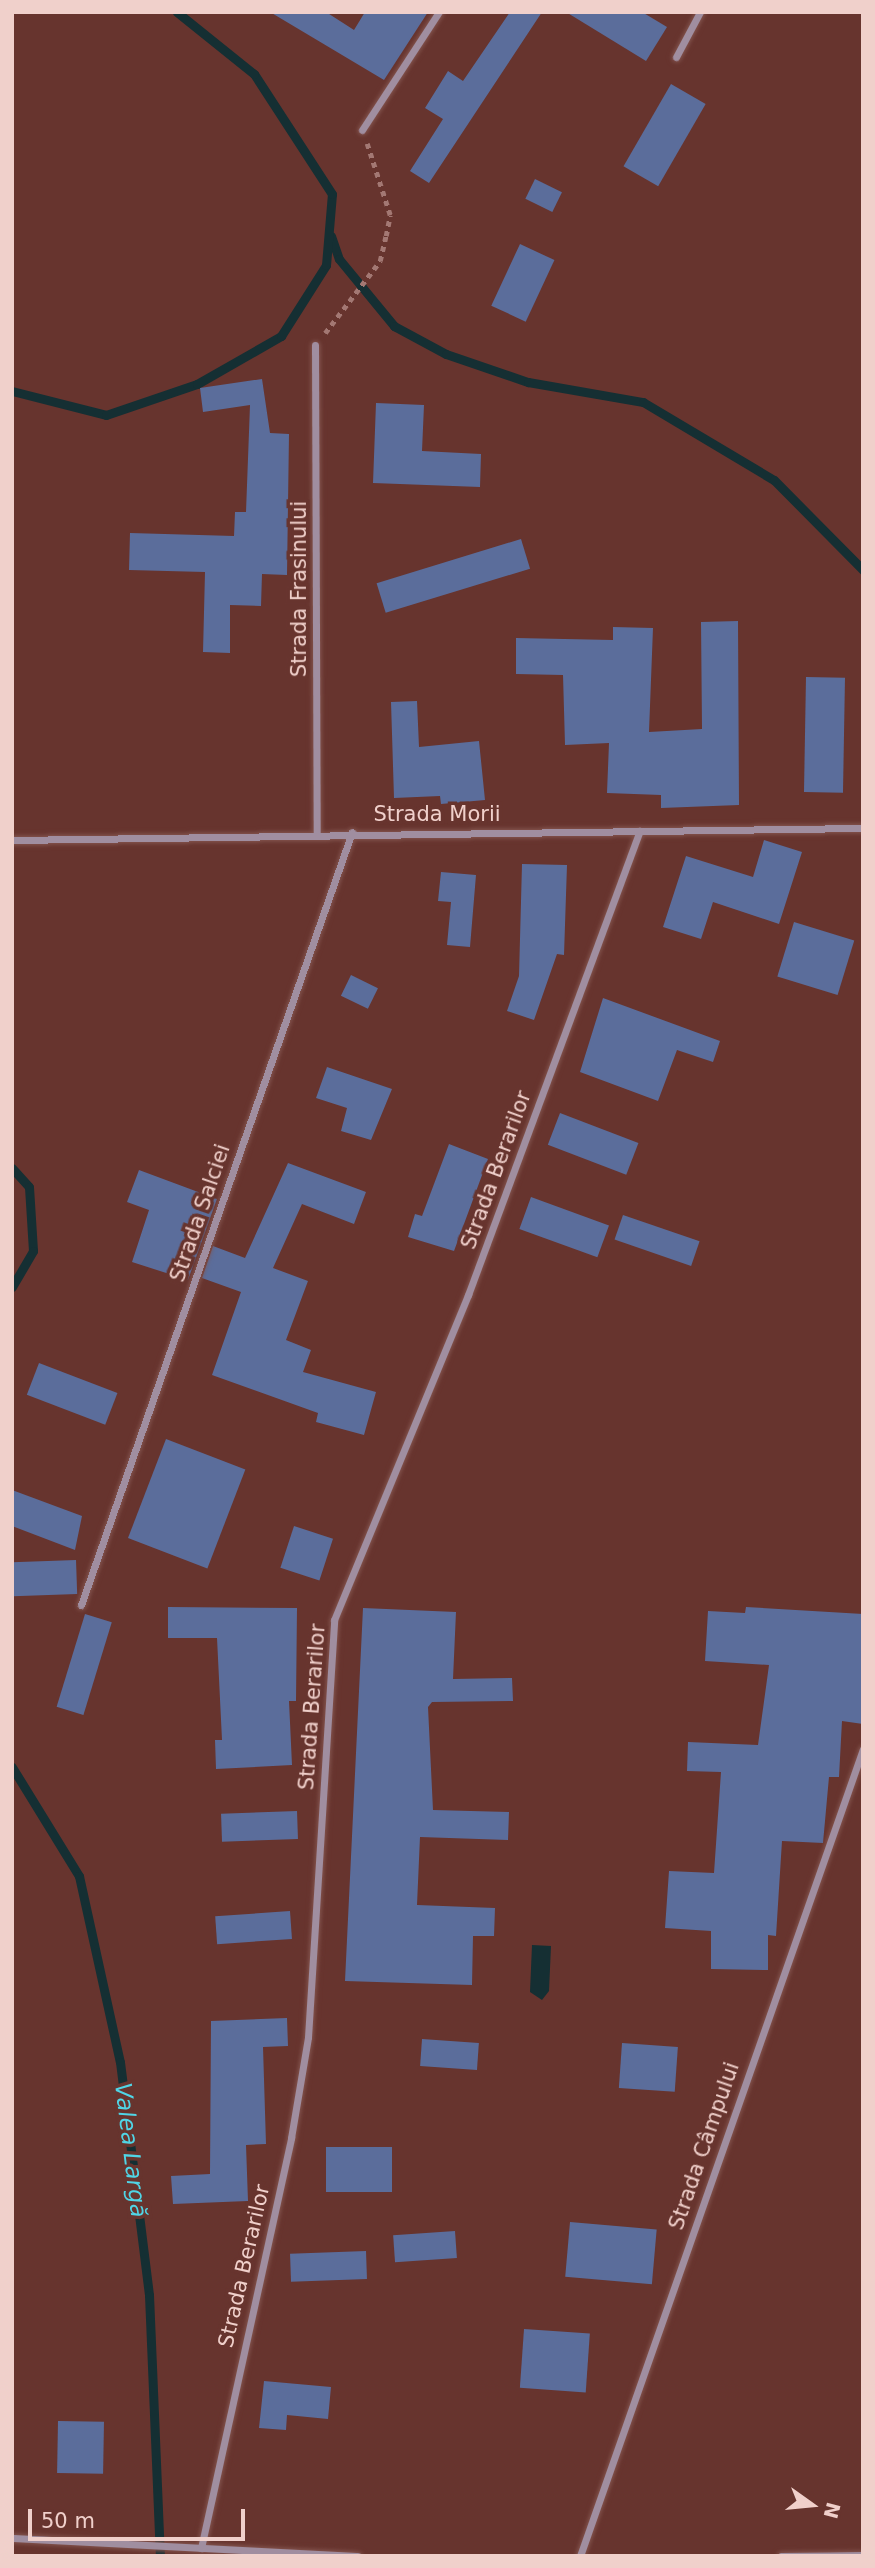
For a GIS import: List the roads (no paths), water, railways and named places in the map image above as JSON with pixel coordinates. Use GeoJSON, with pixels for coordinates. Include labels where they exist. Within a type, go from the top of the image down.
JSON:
{"type":"FeatureCollection","features":[{"type":"Feature","properties":{"kind":"street"},"geometry":{"type":"LineString","coordinates":[[362,130],[439,12]]}},
{"type":"Feature","properties":{"kind":"street"},"geometry":{"type":"LineString","coordinates":[[676,57],[700,12]]}},
{"type":"Feature","properties":{"kind":"street","name":"Strada Frasinului"},"geometry":{"type":"LineString","coordinates":[[315,345],[317,834]]}},
{"type":"Feature","properties":{"kind":"street","name":"Strada Morii"},"geometry":{"type":"LineString","coordinates":[[12,841],[352,832],[863,828]]}},
{"type":"Feature","properties":{"kind":"street","name":"Strada Berarilor"},"geometry":{"type":"LineString","coordinates":[[201,2547],[292,2138],[308,2037],[334,1620],[468,1295],[640,831]]}},
{"type":"Feature","properties":{"kind":"street","name":"Strada Salciei"},"geometry":{"type":"LineString","coordinates":[[81,1605],[352,832]]}},
{"type":"Feature","properties":{"kind":"street","name":"Strada Câmpului"},"geometry":{"type":"LineString","coordinates":[[580,2556],[863,1749]]}},
{"type":"Feature","properties":{"kind":"street"},"geometry":{"type":"LineString","coordinates":[[12,2538],[358,2556]]}},
{"type":"Feature","properties":{"kind":"street"},"geometry":{"type":"LineString","coordinates":[[781,2556],[863,2555]]}},
{"type":"Feature","properties":{"kind":"water"},"geometry":{"type":"Polygon","coordinates":[[[532,1945],[551,1946],[549,1991],[542,2000],[530,1992],[532,1945]]]}},
{"type":"Feature","properties":{"kind":"waterway","name":"Valea Largă"},"geometry":{"type":"LineString","coordinates":[[12,391],[106,415],[197,384],[281,336],[326,265],[332,194],[254,74],[177,12]]}},
{"type":"Feature","properties":{"kind":"waterway"},"geometry":{"type":"LineString","coordinates":[[331,236],[339,259],[394,326],[446,354],[528,382],[643,402],[774,480],[863,570]]}},
{"type":"Feature","properties":{"kind":"waterway","name":"Valea Largă"},"geometry":{"type":"LineString","coordinates":[[12,1168],[29,1187],[33,1251],[12,1287]]}},
{"type":"Feature","properties":{"kind":"waterway","name":"Valea Largă"},"geometry":{"type":"LineString","coordinates":[[12,1767],[79,1876],[120,2062],[149,2295],[160,2556]]}}]}
